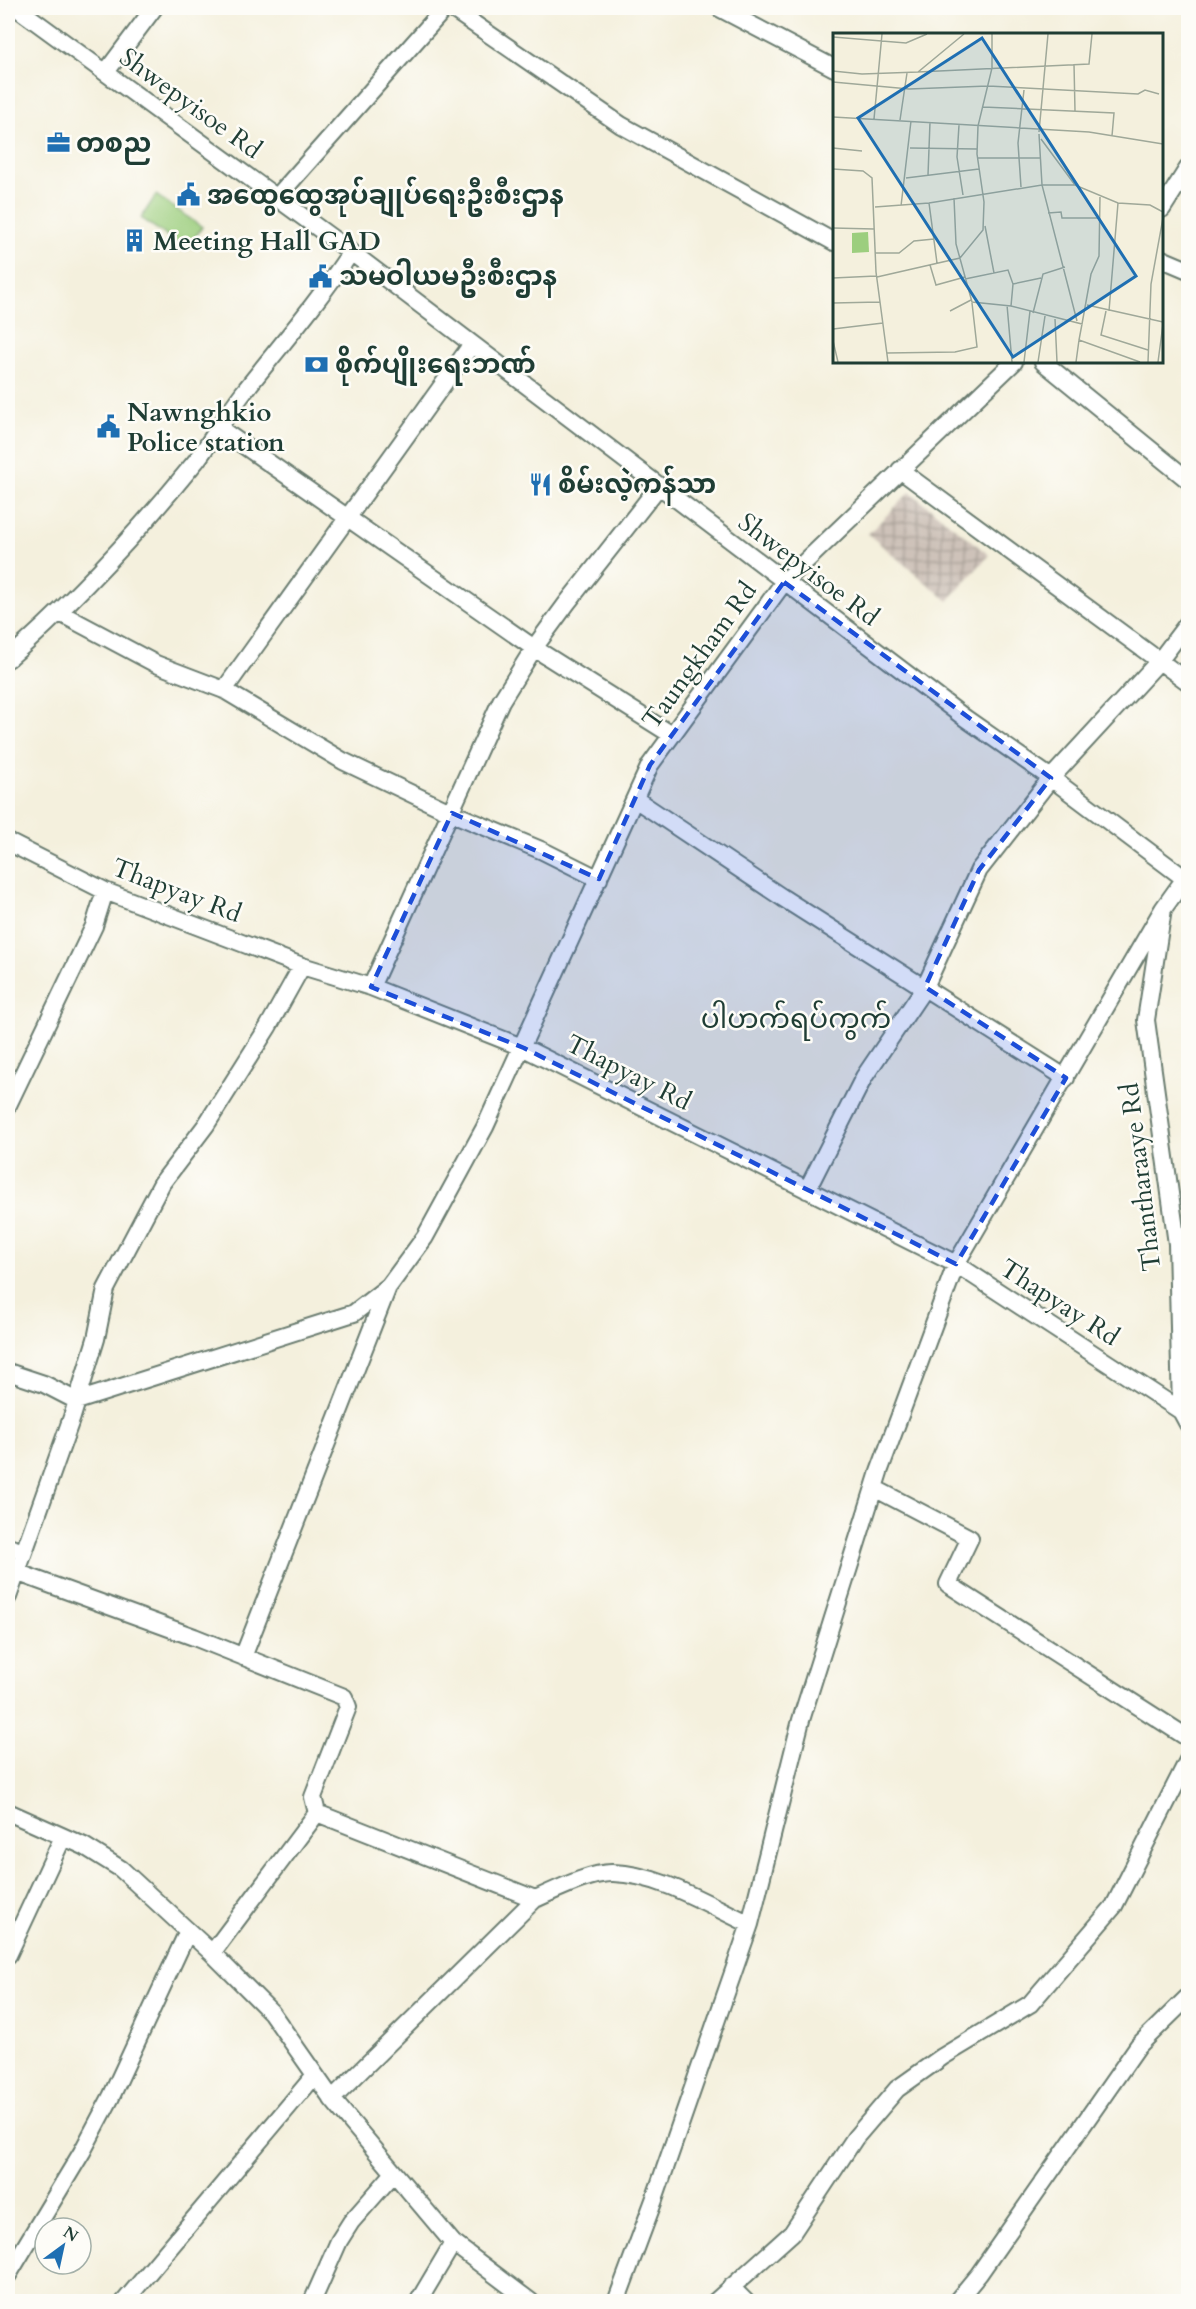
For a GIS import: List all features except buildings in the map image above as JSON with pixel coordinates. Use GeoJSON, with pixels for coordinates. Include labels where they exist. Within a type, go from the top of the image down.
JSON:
{"type":"FeatureCollection","features":[{"type":"Feature","properties":{"kind":"street","name":"Shwepyisoe Rd"},"geometry":{"type":"LineString","coordinates":[[17,8],[351,252],[965,718],[1187,878]]}},
{"type":"Feature","properties":{"kind":"street"},"geometry":{"type":"LineString","coordinates":[[106,72],[154,8]]}},
{"type":"Feature","properties":{"kind":"street"},"geometry":{"type":"LineString","coordinates":[[277,197],[445,8]]}},
{"type":"Feature","properties":{"kind":"street"},"geometry":{"type":"LineString","coordinates":[[452,8],[621,125],[833,241]]}},
{"type":"Feature","properties":{"kind":"street"},"geometry":{"type":"LineString","coordinates":[[719,8],[833,67]]}},
{"type":"Feature","properties":{"kind":"street"},"geometry":{"type":"LineString","coordinates":[[1163,206],[1188,168]]}},
{"type":"Feature","properties":{"kind":"street"},"geometry":{"type":"LineString","coordinates":[[8,659],[60,613],[143,523],[197,459],[243,394],[322,296],[351,252]]}},
{"type":"Feature","properties":{"kind":"street"},"geometry":{"type":"LineString","coordinates":[[1163,260],[1188,270]]}},
{"type":"Feature","properties":{"kind":"street"},"geometry":{"type":"LineString","coordinates":[[224,690],[472,344]]}},
{"type":"Feature","properties":{"kind":"street","name":"Taungkham Rd"},"geometry":{"type":"LineString","coordinates":[[389,1286],[425,1237],[485,1127],[524,1048],[650,765],[784,582],[1013,363]]}},
{"type":"Feature","properties":{"kind":"street"},"geometry":{"type":"LineString","coordinates":[[1044,363],[1188,480]]}},
{"type":"Feature","properties":{"kind":"street"},"geometry":{"type":"LineString","coordinates":[[219,428],[347,520],[534,648],[672,735]]}},
{"type":"Feature","properties":{"kind":"street"},"geometry":{"type":"LineString","coordinates":[[900,470],[1188,682]]}},
{"type":"Feature","properties":{"kind":"street"},"geometry":{"type":"LineString","coordinates":[[371,987],[501,701],[534,648],[659,486]]}},
{"type":"Feature","properties":{"kind":"street"},"geometry":{"type":"LineString","coordinates":[[60,613],[156,664],[224,690],[343,761],[452,813],[543,851],[599,879]]}},
{"type":"Feature","properties":{"kind":"street"},"geometry":{"type":"LineString","coordinates":[[807,1190],[864,1077],[925,987],[979,870],[1051,778],[1160,660],[1188,623]]}},
{"type":"Feature","properties":{"kind":"street"},"geometry":{"type":"LineString","coordinates":[[635,799],[783,898],[1066,1078]]}},
{"type":"Feature","properties":{"kind":"street","name":"Thapyay Rd"},"geometry":{"type":"LineString","coordinates":[[8,842],[105,891],[302,966],[371,987],[524,1048],[956,1264],[1185,1418]]}},
{"type":"Feature","properties":{"kind":"street","name":"Thantharaaye Rd"},"geometry":{"type":"LineString","coordinates":[[1185,1418],[1177,1244],[1146,1020],[1163,909],[1187,878]]}},
{"type":"Feature","properties":{"kind":"street"},"geometry":{"type":"LineString","coordinates":[[8,1105],[94,926],[105,891]]}},
{"type":"Feature","properties":{"kind":"street"},"geometry":{"type":"LineString","coordinates":[[616,2301],[654,2200],[750,1924],[801,1720],[874,1488],[956,1264],[1163,909]]}},
{"type":"Feature","properties":{"kind":"street"},"geometry":{"type":"LineString","coordinates":[[8,1597],[16,1572],[16,1550],[77,1401],[96,1339],[106,1289],[162,1183],[206,1125],[268,1027],[302,966]]}},
{"type":"Feature","properties":{"kind":"street"},"geometry":{"type":"LineString","coordinates":[[8,1372],[44,1384],[77,1401],[354,1313],[389,1286]]}},
{"type":"Feature","properties":{"kind":"street"},"geometry":{"type":"LineString","coordinates":[[243,1657],[389,1286]]}},
{"type":"Feature","properties":{"kind":"street"},"geometry":{"type":"LineString","coordinates":[[874,1488],[970,1538],[948,1584],[1188,1738]]}},
{"type":"Feature","properties":{"kind":"street"},"geometry":{"type":"LineString","coordinates":[[16,1572],[344,1697],[348,1707],[313,1797],[317,1813]]}},
{"type":"Feature","properties":{"kind":"street"},"geometry":{"type":"LineString","coordinates":[[715,2301],[792,2233],[855,2138],[897,2089],[942,2056],[1030,2004],[1114,1906],[1188,1760]]}},
{"type":"Feature","properties":{"kind":"street"},"geometry":{"type":"LineString","coordinates":[[8,1812],[84,1846],[121,1869],[212,1953],[271,2012],[332,2099],[453,2243],[531,2301]]}},
{"type":"Feature","properties":{"kind":"street"},"geometry":{"type":"LineString","coordinates":[[317,1813],[535,1899]]}},
{"type":"Feature","properties":{"kind":"street"},"geometry":{"type":"LineString","coordinates":[[212,1953],[317,1813]]}},
{"type":"Feature","properties":{"kind":"street"},"geometry":{"type":"LineString","coordinates":[[8,1955],[63,1837]]}},
{"type":"Feature","properties":{"kind":"street"},"geometry":{"type":"LineString","coordinates":[[332,2099],[535,1899],[571,1883],[612,1872],[651,1879],[750,1924]]}},
{"type":"Feature","properties":{"kind":"street"},"geometry":{"type":"LineString","coordinates":[[8,2275],[106,2106],[188,1931]]}},
{"type":"Feature","properties":{"kind":"street"},"geometry":{"type":"LineString","coordinates":[[956,2301],[978,2274],[1138,2046],[1188,1997]]}},
{"type":"Feature","properties":{"kind":"street"},"geometry":{"type":"LineString","coordinates":[[124,2301],[315,2075]]}},
{"type":"Feature","properties":{"kind":"street"},"geometry":{"type":"LineString","coordinates":[[312,2301],[339,2241],[351,2222],[394,2174]]}},
{"type":"Feature","properties":{"kind":"street"},"geometry":{"type":"LineString","coordinates":[[418,2301],[453,2243]]}},
{"type":"Feature","properties":{"kind":"street"},"geometry":{"type":"LineString","coordinates":[[732,2287],[746,2301]]}},
{"type":"Feature","properties":{"kind":"highlighted area"},"geometry":{"type":"Polygon","coordinates":[[[784,582],[1051,778],[979,870],[925,987],[1066,1078],[956,1264],[524,1048],[371,987],[452,813],[599,879],[650,765],[784,582]]]}},
{"type":"Feature","properties":{"kind":"shaded area"},"geometry":{"type":"Polygon","coordinates":[[[910,492],[989,555],[948,601],[868,534],[910,492]]]}},
{"type":"Feature","properties":{"kind":"green space"},"geometry":{"type":"Polygon","coordinates":[[[156,195],[202,227],[187,250],[141,218],[156,195]]]}},
{"type":"Feature","properties":{"kind":"place","name":"တစည"},"geometry":{"type":"Point","coordinates":[58,143]}},
{"type":"Feature","properties":{"kind":"place","name":"အထွေထွေအုပ်ချုပ်ရေးဦးစီးဌာန"},"geometry":{"type":"Point","coordinates":[189,195]}},
{"type":"Feature","properties":{"kind":"place","name":"Meeting Hall GAD"},"geometry":{"type":"Point","coordinates":[135,241]}},
{"type":"Feature","properties":{"kind":"place","name":"သမဝါယမဦးစီးဌာန"},"geometry":{"type":"Point","coordinates":[321,276]}},
{"type":"Feature","properties":{"kind":"place","name":"စိုက်ပျိုးရေးဘဏ်"},"geometry":{"type":"Point","coordinates":[317,364]}},
{"type":"Feature","properties":{"kind":"place","name":"Nawnghkio Police station"},"geometry":{"type":"Point","coordinates":[109,427]}},
{"type":"Feature","properties":{"kind":"place","name":"စိမ်းလဲ့ကန်သာ"},"geometry":{"type":"Point","coordinates":[540,484]}},
{"type":"Feature","properties":{"kind":"district","name":"ပါဟက်ရပ်ကွက်"},"geometry":{"type":"Point","coordinates":[796,1018]}}]}
